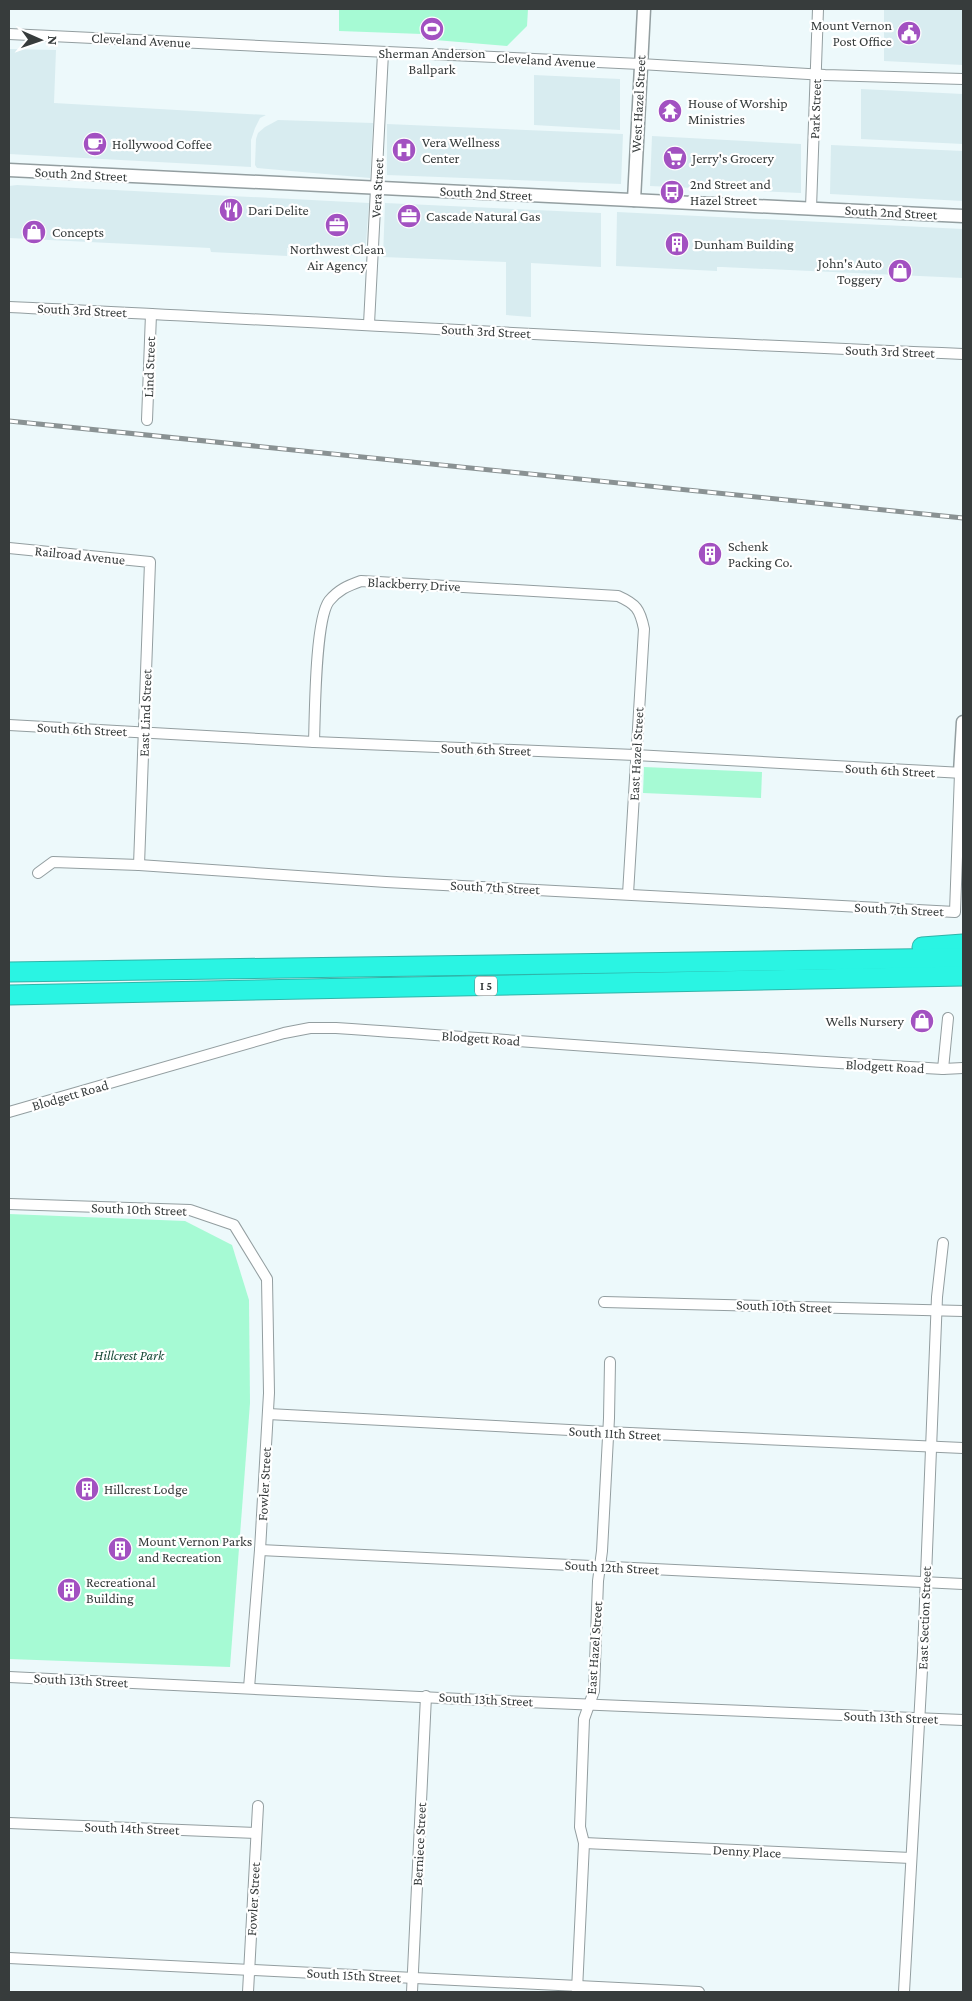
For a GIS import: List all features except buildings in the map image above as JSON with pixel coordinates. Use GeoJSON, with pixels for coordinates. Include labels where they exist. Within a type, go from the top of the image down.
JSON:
{"type":"FeatureCollection","features":[{"type":"Feature","properties":{"kind":"highway"},"geometry":{"type":"LineString","coordinates":[[727,961],[963,944]]}},
{"type":"Feature","properties":{"kind":"highway","name":"I 5"},"geometry":{"type":"LineString","coordinates":[[9,972],[963,958]]}},
{"type":"Feature","properties":{"kind":"highway","name":"I 5"},"geometry":{"type":"LineString","coordinates":[[9,995],[963,976]]}},
{"type":"Feature","properties":{"kind":"street","name":"West Hazel Street"},"geometry":{"type":"LineString","coordinates":[[634,200],[644,9]]}},
{"type":"Feature","properties":{"kind":"street","name":"Park Street"},"geometry":{"type":"LineString","coordinates":[[811,208],[818,9]]}},
{"type":"Feature","properties":{"kind":"street","name":"Cleveland Avenue"},"geometry":{"type":"LineString","coordinates":[[9,34],[640,64],[816,75],[963,80]]}},
{"type":"Feature","properties":{"kind":"street","name":"Vera Street"},"geometry":{"type":"LineString","coordinates":[[369,324],[383,52]]}},
{"type":"Feature","properties":{"kind":"street","name":"South 2nd Street"},"geometry":{"type":"LineString","coordinates":[[9,170],[963,216]]}},
{"type":"Feature","properties":{"kind":"street","name":"South 3rd Street"},"geometry":{"type":"LineString","coordinates":[[9,307],[369,324],[712,344],[963,354]]}},
{"type":"Feature","properties":{"kind":"street","name":"Lind Street"},"geometry":{"type":"LineString","coordinates":[[147,420],[151,314]]}},
{"type":"Feature","properties":{"kind":"street","name":"Railroad Avenue"},"geometry":{"type":"LineString","coordinates":[[9,548],[150,562]]}},
{"type":"Feature","properties":{"kind":"street","name":"East Lind Street"},"geometry":{"type":"LineString","coordinates":[[139,865],[150,562]]}},
{"type":"Feature","properties":{"kind":"street","name":"Blackberry Drive"},"geometry":{"type":"LineString","coordinates":[[314,742],[319,638],[322,621],[328,602],[342,588],[361,581],[618,596],[632,602],[641,614]]}},
{"type":"Feature","properties":{"kind":"street","name":"East Hazel Street"},"geometry":{"type":"LineString","coordinates":[[628,894],[644,629],[641,614]]}},
{"type":"Feature","properties":{"kind":"street"},"geometry":{"type":"LineString","coordinates":[[960,844],[963,722]]}},
{"type":"Feature","properties":{"kind":"street","name":"South 6th Street"},"geometry":{"type":"LineString","coordinates":[[9,725],[314,742],[635,755],[962,773]]}},
{"type":"Feature","properties":{"kind":"street","name":"South 7th Street"},"geometry":{"type":"LineString","coordinates":[[38,873],[53,862],[139,865],[386,882],[955,912],[960,844]]}},
{"type":"Feature","properties":{"kind":"street"},"geometry":{"type":"LineString","coordinates":[[943,1069],[948,1018]]}},
{"type":"Feature","properties":{"kind":"street","name":"Blodgett Road"},"geometry":{"type":"LineString","coordinates":[[9,1112],[284,1033],[310,1028],[336,1028],[622,1047],[782,1061],[943,1069],[963,1068]]}},
{"type":"Feature","properties":{"kind":"street","name":"South 10th Street"},"geometry":{"type":"LineString","coordinates":[[9,1204],[190,1210],[234,1225],[267,1279]]}},
{"type":"Feature","properties":{"kind":"street","name":"East Section Street"},"geometry":{"type":"LineString","coordinates":[[904,1992],[926,1582],[937,1310],[943,1243]]}},
{"type":"Feature","properties":{"kind":"street","name":"Fowler Street"},"geometry":{"type":"LineString","coordinates":[[249,1688],[268,1414],[267,1279]]}},
{"type":"Feature","properties":{"kind":"street","name":"South 10th Street"},"geometry":{"type":"LineString","coordinates":[[604,1302],[963,1311]]}},
{"type":"Feature","properties":{"kind":"street","name":"East Hazel Street"},"geometry":{"type":"LineString","coordinates":[[577,1989],[584,1843],[580,1827],[584,1719],[594,1691],[610,1362]]}},
{"type":"Feature","properties":{"kind":"street","name":"South 11th Street"},"geometry":{"type":"LineString","coordinates":[[268,1414],[963,1448]]}},
{"type":"Feature","properties":{"kind":"street","name":"South 12th Street"},"geometry":{"type":"LineString","coordinates":[[260,1550],[963,1584]]}},
{"type":"Feature","properties":{"kind":"street","name":"South 13th Street"},"geometry":{"type":"LineString","coordinates":[[9,1677],[963,1720]]}},
{"type":"Feature","properties":{"kind":"street","name":"Berniece Street"},"geometry":{"type":"LineString","coordinates":[[412,1992],[426,1696]]}},
{"type":"Feature","properties":{"kind":"street","name":"Fowler Street"},"geometry":{"type":"LineString","coordinates":[[248,1992],[258,1806]]}},
{"type":"Feature","properties":{"kind":"street","name":"South 14th Street"},"geometry":{"type":"LineString","coordinates":[[9,1823],[256,1833]]}},
{"type":"Feature","properties":{"kind":"street","name":"Denny Place"},"geometry":{"type":"LineString","coordinates":[[584,1843],[911,1858]]}},
{"type":"Feature","properties":{"kind":"street","name":"South 15th Street"},"geometry":{"type":"LineString","coordinates":[[9,1958],[413,1977],[577,1989],[699,1992]]}},
{"type":"Feature","properties":{"kind":"shaded area","name":"Mount Vernon Post Office"},"geometry":{"type":"Polygon","coordinates":[[[884,9],[963,9],[963,65],[884,61],[884,9]]]}},
{"type":"Feature","properties":{"kind":"shaded area"},"geometry":{"type":"Polygon","coordinates":[[[9,49],[56,50],[54,103],[266,115],[260,118],[251,140],[251,167],[9,154],[9,49]]]}},
{"type":"Feature","properties":{"kind":"shaded area"},"geometry":{"type":"Polygon","coordinates":[[[534,75],[620,79],[620,130],[534,125],[534,75]]]}},
{"type":"Feature","properties":{"kind":"shaded area"},"geometry":{"type":"Polygon","coordinates":[[[861,89],[963,94],[963,144],[861,139],[861,89]]]}},
{"type":"Feature","properties":{"kind":"shaded area"},"geometry":{"type":"Polygon","coordinates":[[[278,120],[373,123],[370,178],[257,168],[255,165],[258,133],[278,120]]]}},
{"type":"Feature","properties":{"kind":"shaded area"},"geometry":{"type":"Polygon","coordinates":[[[387,124],[623,134],[621,184],[387,175],[387,124]]]}},
{"type":"Feature","properties":{"kind":"shaded area"},"geometry":{"type":"Polygon","coordinates":[[[652,136],[801,144],[801,193],[650,186],[652,136]]]}},
{"type":"Feature","properties":{"kind":"shaded area"},"geometry":{"type":"Polygon","coordinates":[[[831,145],[963,151],[963,201],[830,194],[831,145]]]}},
{"type":"Feature","properties":{"kind":"shaded area"},"geometry":{"type":"Polygon","coordinates":[[[9,186],[369,203],[365,256],[312,253],[312,249],[287,248],[287,256],[211,252],[210,248],[9,238],[9,186]]]}},
{"type":"Feature","properties":{"kind":"shaded area"},"geometry":{"type":"Polygon","coordinates":[[[385,203],[601,213],[601,267],[531,263],[531,317],[506,315],[506,262],[383,257],[385,203]]]}},
{"type":"Feature","properties":{"kind":"shaded area"},"geometry":{"type":"Polygon","coordinates":[[[617,212],[963,229],[963,278],[722,267],[717,267],[717,271],[616,266],[617,212]]]}},
{"type":"Feature","properties":{"kind":"green space","name":"Sherman Anderson Ballpark"},"geometry":{"type":"Polygon","coordinates":[[[339,9],[528,9],[527,26],[507,46],[423,39],[422,34],[339,31],[339,9]]]}},
{"type":"Feature","properties":{"kind":"green space"},"geometry":{"type":"Polygon","coordinates":[[[644,767],[762,772],[761,798],[643,793],[644,767]]]}},
{"type":"Feature","properties":{"kind":"green space","name":"Hillcrest Park"},"geometry":{"type":"Polygon","coordinates":[[[9,1214],[185,1221],[232,1245],[249,1300],[250,1403],[230,1667],[9,1659],[9,1214]]]}},
{"type":"Feature","properties":{"kind":"railway"},"geometry":{"type":"LineString","coordinates":[[9,421],[963,518]]}},
{"type":"Feature","properties":{"kind":"place","name":"Sherman Anderson Ballpark"},"geometry":{"type":"Point","coordinates":[432,29]}},
{"type":"Feature","properties":{"kind":"place","name":"Mount Vernon Post Office"},"geometry":{"type":"Point","coordinates":[909,33]}},
{"type":"Feature","properties":{"kind":"place","name":"House of Worship Ministries"},"geometry":{"type":"Point","coordinates":[670,111]}},
{"type":"Feature","properties":{"kind":"place","name":"Hollywood Coffee"},"geometry":{"type":"Point","coordinates":[95,144]}},
{"type":"Feature","properties":{"kind":"place","name":"Vera Wellness Center"},"geometry":{"type":"Point","coordinates":[404,150]}},
{"type":"Feature","properties":{"kind":"place","name":"Jerry's Grocery"},"geometry":{"type":"Point","coordinates":[675,158]}},
{"type":"Feature","properties":{"kind":"place","name":"2nd Street and Hazel Street"},"geometry":{"type":"Point","coordinates":[672,192]}},
{"type":"Feature","properties":{"kind":"place","name":"Dari Delite"},"geometry":{"type":"Point","coordinates":[231,210]}},
{"type":"Feature","properties":{"kind":"place","name":"Cascade Natural Gas"},"geometry":{"type":"Point","coordinates":[409,216]}},
{"type":"Feature","properties":{"kind":"place","name":"Northwest Clean Air Agency"},"geometry":{"type":"Point","coordinates":[337,225]}},
{"type":"Feature","properties":{"kind":"place","name":"Concepts"},"geometry":{"type":"Point","coordinates":[34,232]}},
{"type":"Feature","properties":{"kind":"place","name":"Dunham Building"},"geometry":{"type":"Point","coordinates":[677,244]}},
{"type":"Feature","properties":{"kind":"place","name":"John's Auto Toggery"},"geometry":{"type":"Point","coordinates":[900,271]}},
{"type":"Feature","properties":{"kind":"place","name":"Schenk Packing Co."},"geometry":{"type":"Point","coordinates":[710,554]}},
{"type":"Feature","properties":{"kind":"place","name":"Wells Nursery"},"geometry":{"type":"Point","coordinates":[922,1021]}},
{"type":"Feature","properties":{"kind":"place","name":"Hillcrest Lodge"},"geometry":{"type":"Point","coordinates":[87,1489]}},
{"type":"Feature","properties":{"kind":"place","name":"Mount Vernon Parks and Recreation"},"geometry":{"type":"Point","coordinates":[120,1549]}},
{"type":"Feature","properties":{"kind":"place","name":"Recreational Building"},"geometry":{"type":"Point","coordinates":[69,1590]}}]}
